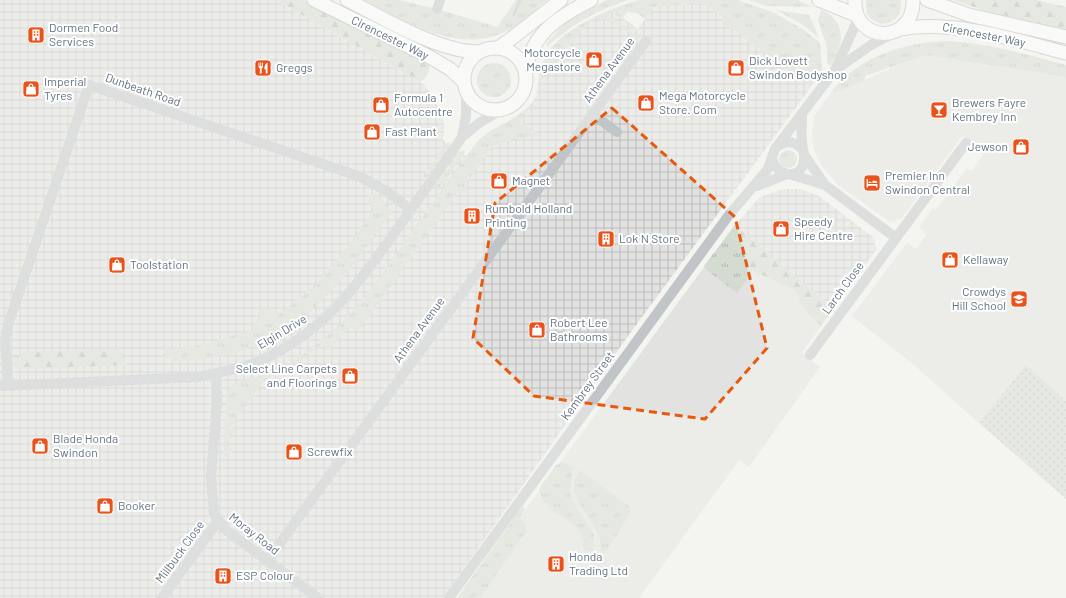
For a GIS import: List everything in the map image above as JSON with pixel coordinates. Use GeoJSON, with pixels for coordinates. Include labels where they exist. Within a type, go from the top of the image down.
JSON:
{"type":"FeatureCollection","features":[{"type":"Feature","properties":{"kind":"main road","name":"Cirencester Way"},"geometry":{"type":"LineString","coordinates":[[314,0],[428,56],[450,69],[464,86]]}},
{"type":"Feature","properties":{"kind":"main road","name":"Cirencester Way"},"geometry":{"type":"LineString","coordinates":[[347,0],[438,43],[462,51],[479,52]]}},
{"type":"Feature","properties":{"kind":"main road"},"geometry":{"type":"LineString","coordinates":[[498,48],[561,0]]}},
{"type":"Feature","properties":{"kind":"main road"},"geometry":{"type":"LineString","coordinates":[[525,72],[516,55],[507,50],[498,48],[487,49],[479,52],[467,64],[464,86],[470,99],[480,107],[490,110],[502,110],[514,104],[521,96],[526,83],[525,72],[529,53],[539,37],[556,21],[591,0]]}},
{"type":"Feature","properties":{"kind":"main road"},"geometry":{"type":"LineString","coordinates":[[819,0],[857,17]]}},
{"type":"Feature","properties":{"kind":"main road"},"geometry":{"type":"LineString","coordinates":[[855,0],[857,17]]}},
{"type":"Feature","properties":{"kind":"main road"},"geometry":{"type":"LineString","coordinates":[[898,30],[911,16],[912,0]]}},
{"type":"Feature","properties":{"kind":"main road","name":"Cirencester Way"},"geometry":{"type":"LineString","coordinates":[[926,0],[969,15],[1066,37]]}},
{"type":"Feature","properties":{"kind":"main road","name":"Cirencester Way"},"geometry":{"type":"LineString","coordinates":[[857,17],[871,31],[887,34],[898,30],[920,26],[954,28],[1066,53]]}},
{"type":"Feature","properties":{"kind":"street","name":"Kembrey Street"},"geometry":{"type":"LineString","coordinates":[[449,598],[725,221],[768,169],[774,150],[793,124],[802,116],[836,70],[857,17]]}},
{"type":"Feature","properties":{"kind":"street","name":"Kembrey Street"},"geometry":{"type":"LineString","coordinates":[[836,70],[871,45],[898,30]]}},
{"type":"Feature","properties":{"kind":"street","name":"Athena Avenue"},"geometry":{"type":"LineString","coordinates":[[267,561],[646,41]]}},
{"type":"Feature","properties":{"kind":"street","name":"Dunbeath Road"},"geometry":{"type":"LineString","coordinates":[[4,386],[5,340],[8,325],[89,85],[361,177],[386,191],[411,210]]}},
{"type":"Feature","properties":{"kind":"street","name":"Elgin Drive"},"geometry":{"type":"LineString","coordinates":[[462,137],[466,116],[464,86]]}},
{"type":"Feature","properties":{"kind":"street","name":"Elgin Drive"},"geometry":{"type":"LineString","coordinates":[[4,386],[197,377],[227,371],[269,357],[293,343],[321,323],[348,296],[462,137],[479,122],[502,110]]}},
{"type":"Feature","properties":{"kind":"street","name":"Athena Avenue"},"geometry":{"type":"LineString","coordinates":[[592,114],[617,132]]}},
{"type":"Feature","properties":{"kind":"street"},"geometry":{"type":"LineString","coordinates":[[802,116],[804,154]]}},
{"type":"Feature","properties":{"kind":"street"},"geometry":{"type":"LineString","coordinates":[[778,146],[783,143],[791,142],[798,145],[825,185],[896,238]]}},
{"type":"Feature","properties":{"kind":"street","name":"Larch Close"},"geometry":{"type":"LineString","coordinates":[[810,355],[966,143]]}},
{"type":"Feature","properties":{"kind":"street","name":"Kembrey Street"},"geometry":{"type":"LineString","coordinates":[[750,190],[764,182],[800,170],[804,164],[804,154]]}},
{"type":"Feature","properties":{"kind":"street"},"geometry":{"type":"LineString","coordinates":[[772,159],[777,169],[788,174],[825,185]]}},
{"type":"Feature","properties":{"kind":"street","name":"Moray Road"},"geometry":{"type":"LineString","coordinates":[[216,373],[217,401],[211,477],[213,506],[218,521],[226,530],[318,598]]}},
{"type":"Feature","properties":{"kind":"street","name":"Millbuck Close"},"geometry":{"type":"LineString","coordinates":[[162,598],[218,521]]}},
{"type":"Feature","properties":{"kind":"highlighted area"},"geometry":{"type":"Polygon","coordinates":[[[612,108],[735,217],[767,348],[705,419],[534,396],[473,338],[495,203],[612,108]]]}},
{"type":"Feature","properties":{"kind":"shaded area"},"geometry":{"type":"Polygon","coordinates":[[[0,0],[276,0],[425,85],[442,112],[444,127],[443,140],[466,156],[479,140],[490,131],[518,117],[532,103],[536,96],[541,65],[551,48],[578,26],[609,10],[637,30],[654,7],[705,3],[722,17],[723,22],[811,87],[628,336],[443,598],[0,598],[0,0]]]}},
{"type":"Feature","properties":{"kind":"shaded area"},"geometry":{"type":"Polygon","coordinates":[[[926,55],[1066,77],[1066,401],[1026,365],[979,423],[914,365],[852,316],[906,244],[916,249],[927,234],[919,227],[933,208],[936,210],[967,168],[972,171],[984,153],[962,136],[901,219],[890,222],[838,185],[822,166],[814,149],[812,133],[815,115],[832,91],[835,93],[908,61],[926,55]]]}},
{"type":"Feature","properties":{"kind":"shaded area"},"geometry":{"type":"Polygon","coordinates":[[[783,189],[800,189],[819,196],[874,238],[876,250],[833,309],[735,225],[760,197],[783,189]]]}},
{"type":"Feature","properties":{"kind":"shaded area"},"geometry":{"type":"Polygon","coordinates":[[[735,225],[833,309],[802,353],[820,367],[749,467],[739,460],[639,598],[457,598],[522,507],[526,509],[735,225]]]}},
{"type":"Feature","properties":{"kind":"green space"},"geometry":{"type":"Polygon","coordinates":[[[276,0],[304,0],[423,60],[430,65],[428,73],[420,82],[276,0]]]}},
{"type":"Feature","properties":{"kind":"green space"},"geometry":{"type":"Polygon","coordinates":[[[364,0],[399,0],[437,9],[497,27],[516,0],[548,0],[517,25],[497,35],[478,39],[458,39],[439,35],[420,28],[364,0]]]}},
{"type":"Feature","properties":{"kind":"green space"},"geometry":{"type":"Polygon","coordinates":[[[606,0],[628,0],[586,18],[548,46],[546,44],[564,24],[606,0]]]}},
{"type":"Feature","properties":{"kind":"green space"},"geometry":{"type":"Polygon","coordinates":[[[638,0],[738,0],[775,13],[804,30],[820,43],[822,70],[811,87],[723,22],[722,17],[705,3],[654,7],[645,19],[637,13],[627,12],[623,18],[638,29],[637,30],[609,10],[638,0]]]}},
{"type":"Feature","properties":{"kind":"green space"},"geometry":{"type":"Polygon","coordinates":[[[749,0],[797,0],[813,7],[766,6],[749,0]]]}},
{"type":"Feature","properties":{"kind":"green space"},"geometry":{"type":"Polygon","coordinates":[[[866,0],[901,0],[900,13],[896,18],[888,23],[879,23],[867,14],[866,0]]]}},
{"type":"Feature","properties":{"kind":"green space"},"geometry":{"type":"Polygon","coordinates":[[[953,0],[1036,0],[1066,7],[1066,30],[988,12],[953,0]]]}},
{"type":"Feature","properties":{"kind":"green space"},"geometry":{"type":"Polygon","coordinates":[[[776,10],[809,15],[819,38],[803,25],[776,10]]]}},
{"type":"Feature","properties":{"kind":"green space"},"geometry":{"type":"Polygon","coordinates":[[[821,10],[830,15],[836,21],[841,35],[838,50],[830,66],[827,64],[827,48],[818,20],[821,10]]]}},
{"type":"Feature","properties":{"kind":"green space"},"geometry":{"type":"Polygon","coordinates":[[[605,12],[637,36],[636,38],[612,21],[592,18],[605,12]]]}},
{"type":"Feature","properties":{"kind":"green space"},"geometry":{"type":"Polygon","coordinates":[[[589,20],[572,44],[569,43],[539,83],[544,61],[554,45],[561,38],[589,20]]]}},
{"type":"Feature","properties":{"kind":"green space"},"geometry":{"type":"Polygon","coordinates":[[[945,41],[976,44],[1021,53],[1066,65],[1066,77],[926,55],[865,76],[864,81],[835,93],[832,91],[855,69],[882,54],[913,45],[945,41]]]}},
{"type":"Feature","properties":{"kind":"green space"},"geometry":{"type":"Polygon","coordinates":[[[497,63],[506,68],[510,73],[510,87],[506,92],[501,96],[491,97],[487,96],[478,87],[477,77],[478,73],[487,64],[497,63]]]}},
{"type":"Feature","properties":{"kind":"green space"},"geometry":{"type":"Polygon","coordinates":[[[532,103],[520,121],[540,136],[518,138],[493,146],[464,186],[469,190],[466,194],[460,189],[358,332],[349,326],[330,350],[320,345],[300,361],[264,380],[231,426],[235,430],[226,444],[233,448],[227,456],[223,457],[227,396],[232,384],[263,375],[290,362],[314,347],[336,328],[374,285],[479,140],[492,130],[519,114],[532,103]]]}},
{"type":"Feature","properties":{"kind":"green space"},"geometry":{"type":"Polygon","coordinates":[[[447,143],[450,143],[426,178],[423,176],[447,143]]]}},
{"type":"Feature","properties":{"kind":"green space"},"geometry":{"type":"Polygon","coordinates":[[[462,150],[465,152],[439,189],[436,186],[462,150]]]}},
{"type":"Feature","properties":{"kind":"green space"},"geometry":{"type":"Polygon","coordinates":[[[788,150],[794,153],[797,159],[794,165],[788,168],[782,165],[779,159],[782,153],[788,150]]]}},
{"type":"Feature","properties":{"kind":"green space"},"geometry":{"type":"Polygon","coordinates":[[[372,194],[382,200],[392,212],[343,277],[325,297],[305,315],[284,331],[260,344],[234,353],[211,358],[171,362],[171,358],[163,359],[163,349],[198,346],[252,330],[262,307],[281,313],[296,302],[333,265],[365,223],[375,208],[367,201],[372,194]]]}},
{"type":"Feature","properties":{"kind":"green space"},"geometry":{"type":"Polygon","coordinates":[[[735,225],[738,227],[733,236],[747,266],[753,271],[737,293],[708,271],[704,266],[735,225]]]}},
{"type":"Feature","properties":{"kind":"green space"},"geometry":{"type":"Polygon","coordinates":[[[738,227],[833,309],[821,326],[800,304],[799,296],[793,289],[753,271],[747,266],[733,236],[738,227]]]}},
{"type":"Feature","properties":{"kind":"green space"},"geometry":{"type":"Polygon","coordinates":[[[119,348],[119,352],[125,352],[125,365],[19,369],[14,366],[14,356],[22,356],[22,352],[119,348]]]}},
{"type":"Feature","properties":{"kind":"green space"},"geometry":{"type":"Polygon","coordinates":[[[1026,365],[1066,401],[1066,499],[979,423],[1026,365]]]}},
{"type":"Feature","properties":{"kind":"green space"},"geometry":{"type":"Polygon","coordinates":[[[561,462],[565,462],[573,468],[570,490],[571,499],[594,535],[593,552],[584,550],[583,539],[578,530],[549,508],[543,500],[539,489],[556,465],[561,462]]]}},
{"type":"Feature","properties":{"kind":"green space"},"geometry":{"type":"Polygon","coordinates":[[[580,470],[630,507],[630,514],[605,553],[600,550],[599,535],[579,503],[576,495],[574,487],[575,479],[580,470]]]}},
{"type":"Feature","properties":{"kind":"green space"},"geometry":{"type":"Polygon","coordinates":[[[522,507],[525,509],[519,518],[525,523],[526,532],[480,598],[457,598],[522,507]]]}},
{"type":"Feature","properties":{"kind":"waterway"},"geometry":{"type":"LineString","coordinates":[[514,15],[520,0]]}},
{"type":"Feature","properties":{"kind":"place","name":"Dormen Food Services"},"geometry":{"type":"Point","coordinates":[36,35]}},
{"type":"Feature","properties":{"kind":"place","name":"Motorcycle Megastore"},"geometry":{"type":"Point","coordinates":[594,60]}},
{"type":"Feature","properties":{"kind":"place","name":"Greggs"},"geometry":{"type":"Point","coordinates":[263,68]}},
{"type":"Feature","properties":{"kind":"place","name":"Dick Lovett Swindon Bodyshop"},"geometry":{"type":"Point","coordinates":[736,68]}},
{"type":"Feature","properties":{"kind":"place","name":"Imperial Tyres"},"geometry":{"type":"Point","coordinates":[31,89]}},
{"type":"Feature","properties":{"kind":"place","name":"Mega Motorcycle Store. Com"},"geometry":{"type":"Point","coordinates":[646,103]}},
{"type":"Feature","properties":{"kind":"place","name":"Formula 1 Autocentre"},"geometry":{"type":"Point","coordinates":[381,105]}},
{"type":"Feature","properties":{"kind":"place","name":"Brewers Fayre Kembrey Inn"},"geometry":{"type":"Point","coordinates":[939,110]}},
{"type":"Feature","properties":{"kind":"place","name":"Fast Plant"},"geometry":{"type":"Point","coordinates":[372,132]}},
{"type":"Feature","properties":{"kind":"place","name":"Jewson"},"geometry":{"type":"Point","coordinates":[1021,147]}},
{"type":"Feature","properties":{"kind":"place","name":"Magnet"},"geometry":{"type":"Point","coordinates":[499,181]}},
{"type":"Feature","properties":{"kind":"place","name":"Premier Inn Swindon Central"},"geometry":{"type":"Point","coordinates":[872,183]}},
{"type":"Feature","properties":{"kind":"place","name":"Rumbold Holland Printing"},"geometry":{"type":"Point","coordinates":[472,216]}},
{"type":"Feature","properties":{"kind":"place","name":"Speedy Hire Centre"},"geometry":{"type":"Point","coordinates":[781,229]}},
{"type":"Feature","properties":{"kind":"place","name":"Lok N Store"},"geometry":{"type":"Point","coordinates":[606,239]}},
{"type":"Feature","properties":{"kind":"place","name":"Kellaway"},"geometry":{"type":"Point","coordinates":[950,260]}},
{"type":"Feature","properties":{"kind":"place","name":"Toolstation"},"geometry":{"type":"Point","coordinates":[117,265]}},
{"type":"Feature","properties":{"kind":"place","name":"Crowdys Hill School"},"geometry":{"type":"Point","coordinates":[1019,299]}},
{"type":"Feature","properties":{"kind":"place","name":"Robert Lee Bathrooms"},"geometry":{"type":"Point","coordinates":[537,330]}},
{"type":"Feature","properties":{"kind":"place","name":"Select Line Carpets and Floorings"},"geometry":{"type":"Point","coordinates":[350,376]}},
{"type":"Feature","properties":{"kind":"place","name":"Blade Honda Swindon"},"geometry":{"type":"Point","coordinates":[40,446]}},
{"type":"Feature","properties":{"kind":"place","name":"Screwfix"},"geometry":{"type":"Point","coordinates":[294,452]}},
{"type":"Feature","properties":{"kind":"place","name":"Booker"},"geometry":{"type":"Point","coordinates":[105,506]}},
{"type":"Feature","properties":{"kind":"place","name":"Honda Trading Ltd"},"geometry":{"type":"Point","coordinates":[556,564]}},
{"type":"Feature","properties":{"kind":"place","name":"ESP Colour"},"geometry":{"type":"Point","coordinates":[223,576]}}]}
